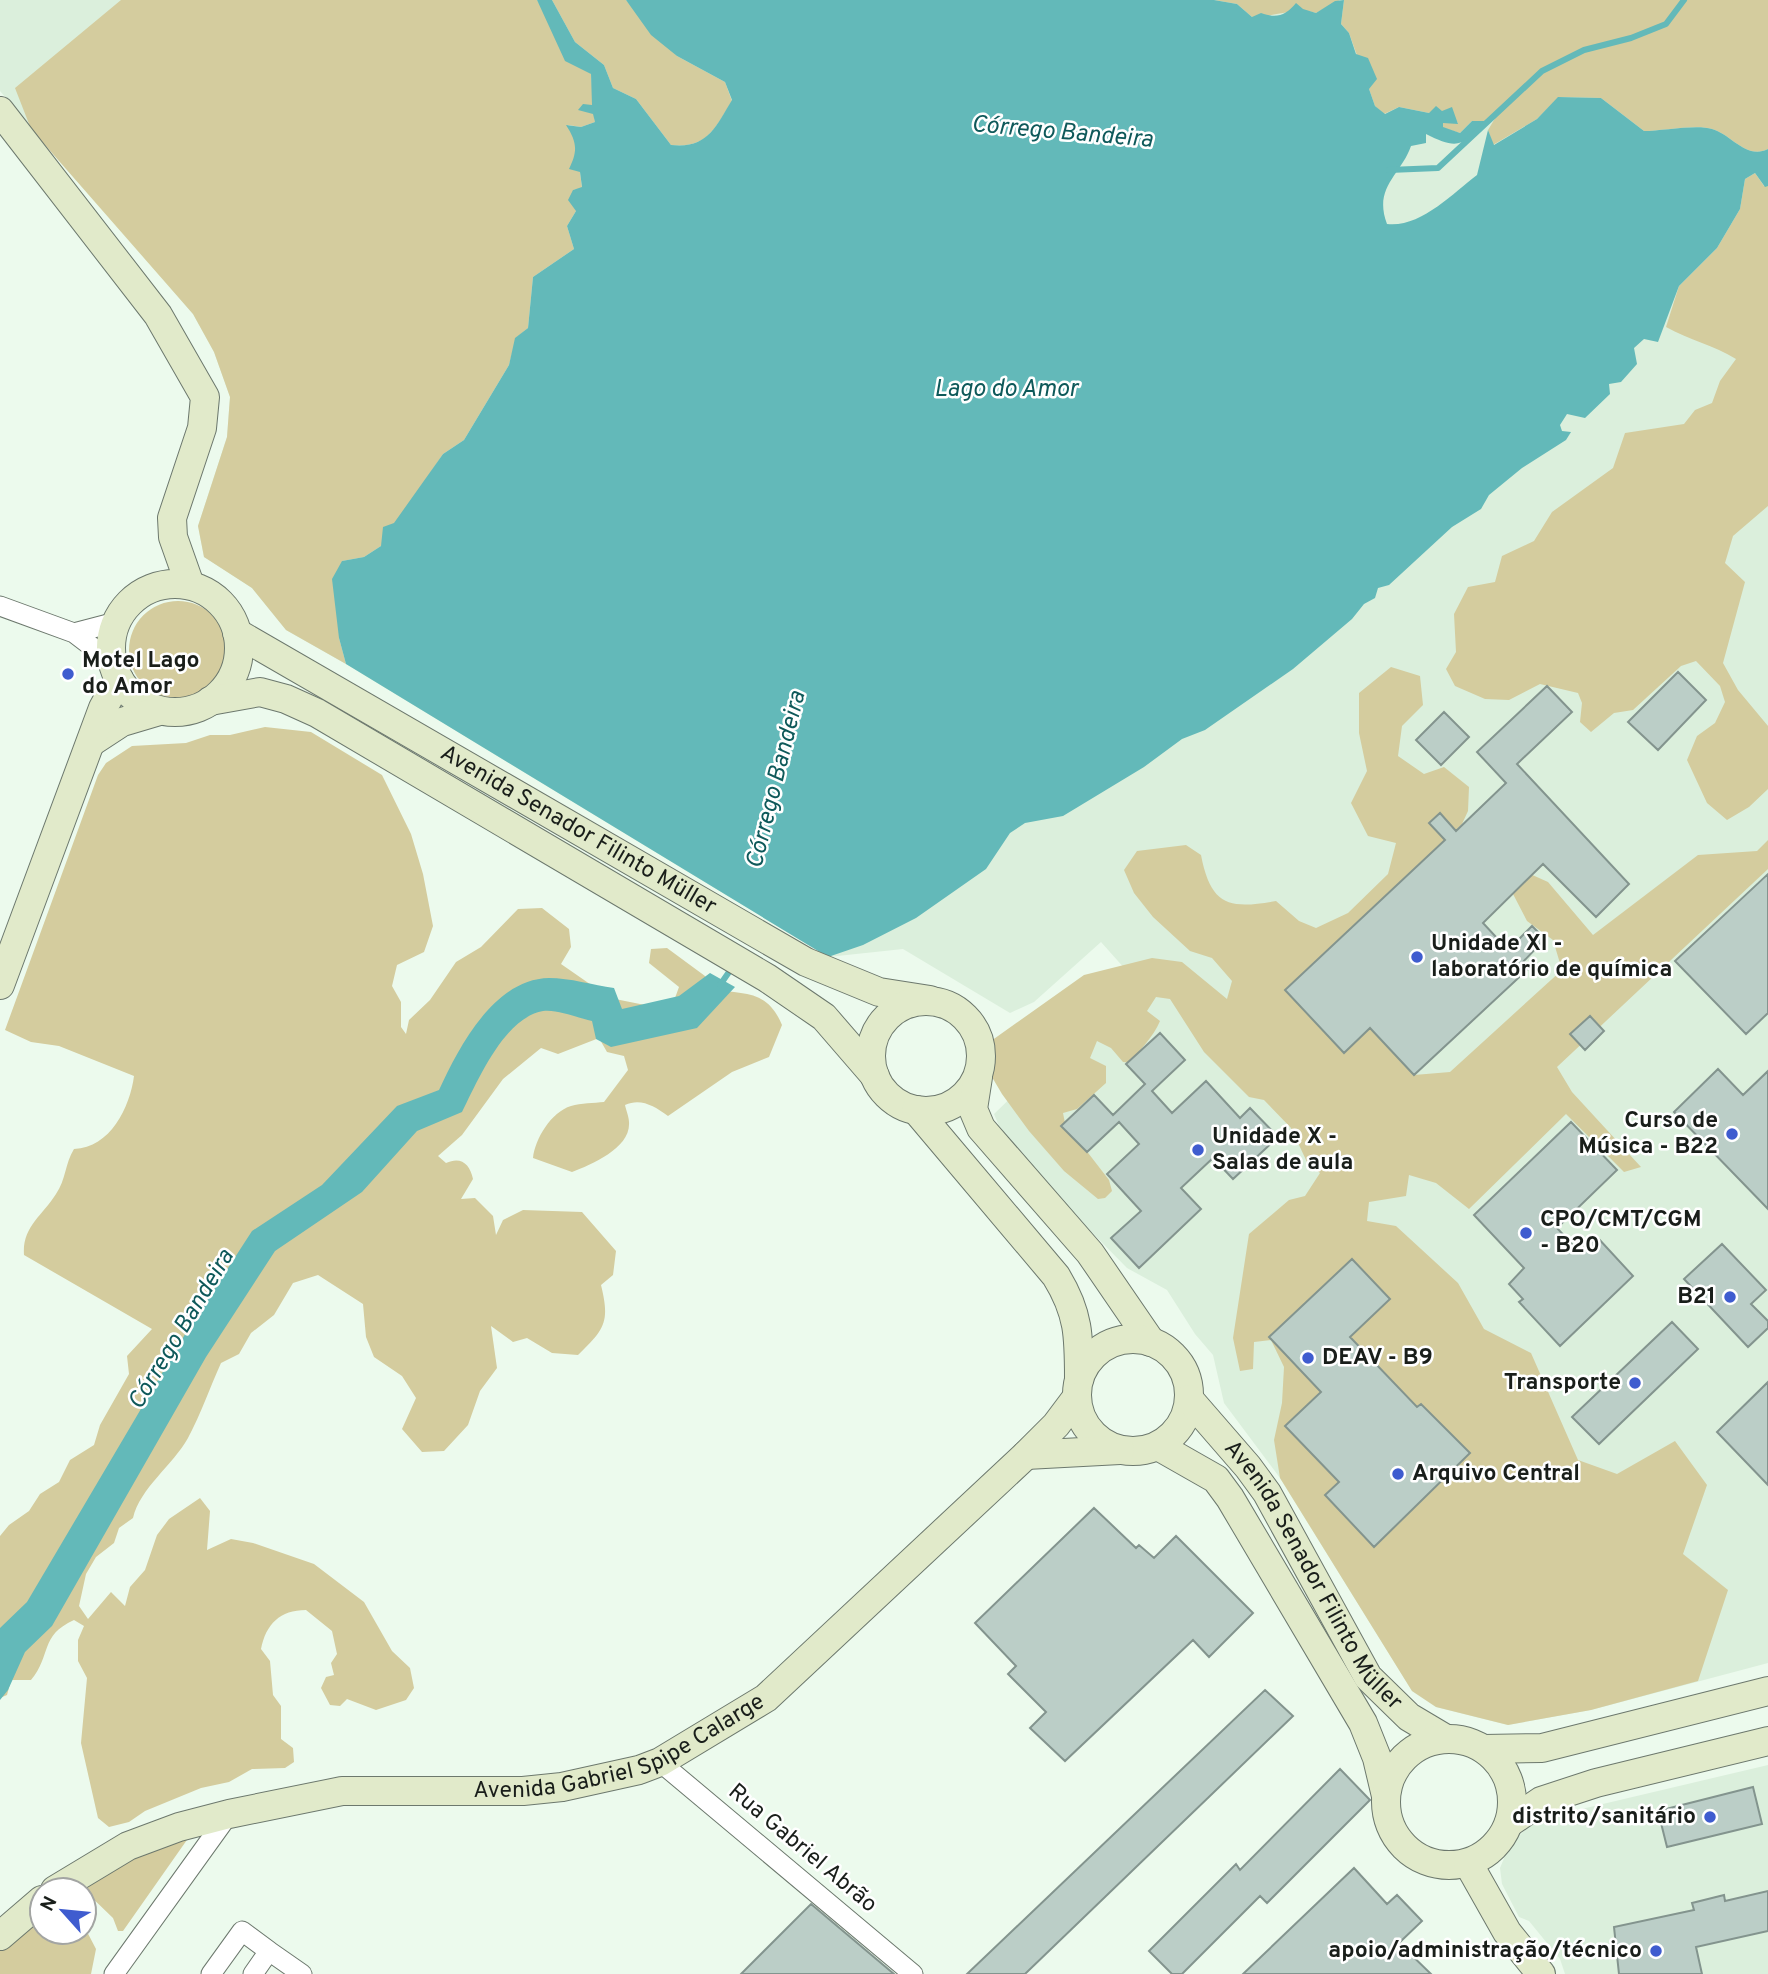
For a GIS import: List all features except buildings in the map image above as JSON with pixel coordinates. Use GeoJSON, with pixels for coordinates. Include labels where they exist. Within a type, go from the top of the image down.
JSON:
{"type":"FeatureCollection","features":[{"type":"Feature","properties":{"kind":"main road"},"geometry":{"type":"LineString","coordinates":[[0,111],[9,130],[158,315],[205,397],[202,428],[172,518],[173,537],[190,585]]}},
{"type":"Feature","properties":{"kind":"main road"},"geometry":{"type":"LineString","coordinates":[[0,985],[93,741],[115,671],[111,642],[116,622],[139,595],[155,587],[190,585],[220,602],[237,633],[239,652],[234,671],[225,688],[211,701],[177,712],[159,711],[122,722],[93,741]]}},
{"type":"Feature","properties":{"kind":"main road","name":"Avenida Senador Filinto Müller"},"geometry":{"type":"LineString","coordinates":[[237,633],[806,962],[879,992],[930,1000]]}},
{"type":"Feature","properties":{"kind":"main road"},"geometry":{"type":"LineString","coordinates":[[115,671],[136,699],[159,711]]}},
{"type":"Feature","properties":{"kind":"main road","name":"Avenida Senador Filinto Müller"},"geometry":{"type":"LineString","coordinates":[[211,701],[260,692],[286,699],[317,713],[767,978],[824,1017],[875,1076]]}},
{"type":"Feature","properties":{"kind":"main road"},"geometry":{"type":"LineString","coordinates":[[980,1070],[973,1085],[956,1102],[933,1111],[916,1110],[892,1098],[875,1076],[871,1058],[874,1040],[882,1023],[895,1010],[912,1002],[930,1000],[944,1003],[969,1020],[981,1047],[980,1070],[973,1109],[981,1128],[1090,1254],[1151,1342]]}},
{"type":"Feature","properties":{"kind":"main road"},"geometry":{"type":"LineString","coordinates":[[916,1110],[1056,1276],[1072,1302],[1079,1332],[1080,1415],[1089,1431],[1103,1443],[1120,1450]]}},
{"type":"Feature","properties":{"kind":"main road"},"geometry":{"type":"LineString","coordinates":[[1026,1455],[1120,1450],[1139,1452],[1158,1446],[1173,1435],[1184,1418],[1189,1399],[1188,1381],[1180,1364],[1167,1350],[1151,1342],[1133,1339],[1115,1342],[1093,1356],[1078,1388]]}},
{"type":"Feature","properties":{"kind":"main road","name":"Avenida Gabriel Spipe Calarge"},"geometry":{"type":"LineString","coordinates":[[78,1876],[128,1846],[179,1826],[342,1791],[523,1791],[562,1787],[639,1770],[660,1762],[766,1698],[1026,1455],[1056,1425],[1078,1388]]}},
{"type":"Feature","properties":{"kind":"main road","name":"Avenida Senador Filinto Müller"},"geometry":{"type":"LineString","coordinates":[[1189,1399],[1248,1467],[1266,1493],[1368,1677],[1409,1717],[1446,1739]]}},
{"type":"Feature","properties":{"kind":"main road","name":"Avenida Senador Filinto Müller"},"geometry":{"type":"LineString","coordinates":[[1158,1446],[1216,1479],[1230,1498],[1363,1723],[1377,1758],[1385,1796]]}},
{"type":"Feature","properties":{"kind":"main road"},"geometry":{"type":"LineString","coordinates":[[1484,1749],[1542,1748],[1768,1691]]}},
{"type":"Feature","properties":{"kind":"main road"},"geometry":{"type":"LineString","coordinates":[[1446,1739],[1466,1741],[1484,1749],[1499,1763],[1509,1782],[1512,1802],[1509,1823],[1500,1840],[1486,1854],[1468,1863],[1448,1866],[1427,1862],[1409,1852],[1391,1827],[1385,1796],[1390,1779],[1406,1756],[1429,1742],[1446,1739]]}},
{"type":"Feature","properties":{"kind":"main road"},"geometry":{"type":"LineString","coordinates":[[1509,1823],[1541,1801],[1552,1797],[1768,1741]]}},
{"type":"Feature","properties":{"kind":"main road"},"geometry":{"type":"LineString","coordinates":[[1468,1863],[1507,1932],[1541,1974]]}},
{"type":"Feature","properties":{"kind":"main road"},"geometry":{"type":"LineString","coordinates":[[0,1936],[28,1912]]}},
{"type":"Feature","properties":{"kind":"street"},"geometry":{"type":"LineString","coordinates":[[0,606],[74,633],[115,671]]}},
{"type":"Feature","properties":{"kind":"street"},"geometry":{"type":"LineString","coordinates":[[74,633],[116,622]]}},
{"type":"Feature","properties":{"kind":"street","name":"Rua Gabriel Abrão"},"geometry":{"type":"LineString","coordinates":[[660,1762],[913,1974]]}},
{"type":"Feature","properties":{"kind":"street"},"geometry":{"type":"LineString","coordinates":[[122,1970],[229,1814]]}},
{"type":"Feature","properties":{"kind":"street"},"geometry":{"type":"LineString","coordinates":[[211,1974],[242,1931],[302,1974]]}},
{"type":"Feature","properties":{"kind":"street"},"geometry":{"type":"LineString","coordinates":[[253,1974],[269,1951]]}},
{"type":"Feature","properties":{"kind":"shaded area"},"geometry":{"type":"Polygon","coordinates":[[[0,0],[1768,0],[1768,1663],[1591,1710],[1508,1725],[1436,1707],[1412,1691],[1280,1478],[1224,1403],[1213,1355],[1195,1334],[1167,1290],[1127,1268],[1067,1207],[999,1126],[994,1114],[1134,979],[1101,942],[1034,1002],[1010,1013],[903,949],[828,957],[286,630],[252,588],[204,557],[198,526],[227,437],[230,397],[214,352],[193,314],[0,91],[0,0]]]}},
{"type":"Feature","properties":{"kind":"shaded area"},"geometry":{"type":"Polygon","coordinates":[[[121,0],[537,0],[549,21],[591,74],[595,122],[581,127],[568,125],[576,141],[582,188],[573,190],[576,211],[567,226],[574,249],[533,277],[528,328],[516,338],[509,365],[464,440],[443,454],[381,546],[364,557],[342,561],[339,638],[346,664],[286,630],[252,588],[204,557],[198,526],[227,437],[230,397],[214,352],[193,314],[31,129],[15,88],[121,0]]]}},
{"type":"Feature","properties":{"kind":"shaded area"},"geometry":{"type":"Polygon","coordinates":[[[552,0],[626,0],[677,56],[725,82],[732,101],[715,128],[709,135],[693,144],[671,145],[636,99],[613,88],[604,65],[575,42],[552,0]]]}},
{"type":"Feature","properties":{"kind":"shaded area"},"geometry":{"type":"Polygon","coordinates":[[[1214,0],[1340,0],[1316,13],[1301,11],[1252,17],[1237,4],[1214,0]]]}},
{"type":"Feature","properties":{"kind":"shaded area"},"geometry":{"type":"Polygon","coordinates":[[[1344,0],[1768,0],[1768,149],[1760,152],[1746,149],[1712,129],[1688,127],[1644,131],[1601,98],[1559,97],[1537,119],[1493,145],[1488,130],[1503,105],[1485,121],[1472,121],[1460,133],[1443,128],[1443,123],[1458,123],[1442,111],[1429,113],[1399,107],[1384,114],[1375,106],[1349,33],[1341,24],[1344,0]]]}},
{"type":"Feature","properties":{"kind":"shaded area"},"geometry":{"type":"Polygon","coordinates":[[[1755,173],[1764,186],[1768,186],[1768,506],[1733,536],[1725,563],[1745,582],[1723,663],[1738,690],[1768,726],[1768,789],[1749,807],[1727,820],[1707,803],[1687,760],[1697,736],[1715,723],[1725,702],[1720,686],[1696,661],[1681,666],[1633,710],[1614,713],[1591,732],[1580,722],[1582,703],[1578,693],[1540,684],[1509,700],[1485,699],[1455,686],[1446,669],[1456,652],[1454,614],[1468,587],[1495,582],[1502,556],[1534,541],[1552,512],[1613,468],[1625,433],[1684,424],[1695,410],[1712,403],[1720,381],[1736,359],[1666,327],[1679,286],[1717,248],[1740,209],[1745,179],[1755,173]]]}},
{"type":"Feature","properties":{"kind":"shaded area"},"geometry":{"type":"Polygon","coordinates":[[[178,601],[197,605],[213,615],[223,631],[227,650],[223,669],[213,685],[197,695],[178,699],[159,695],[143,685],[133,669],[129,650],[133,631],[143,615],[159,605],[178,601]]]}},
{"type":"Feature","properties":{"kind":"shaded area"},"geometry":{"type":"Polygon","coordinates":[[[1391,667],[1420,676],[1423,705],[1402,726],[1398,756],[1424,774],[1444,767],[1469,787],[1468,811],[1462,824],[1285,990],[1344,1053],[1424,978],[1432,985],[1378,1036],[1414,1075],[1450,1072],[1562,970],[1553,940],[1527,921],[1513,894],[1486,865],[1528,873],[1548,882],[1593,935],[1698,855],[1757,851],[1768,840],[1768,869],[1557,1067],[1572,1092],[1641,1167],[1624,1172],[1566,1114],[1469,1209],[1436,1183],[1409,1175],[1406,1196],[1369,1202],[1367,1221],[1396,1226],[1458,1283],[1484,1329],[1531,1353],[1578,1460],[1617,1474],[1675,1441],[1707,1485],[1683,1554],[1728,1590],[1698,1681],[1591,1710],[1508,1725],[1436,1707],[1412,1691],[1280,1478],[1274,1440],[1282,1403],[1284,1367],[1271,1340],[1254,1342],[1253,1369],[1240,1371],[1233,1338],[1249,1234],[1289,1200],[1305,1196],[1320,1173],[1307,1162],[1291,1128],[1264,1100],[1249,1097],[1204,1052],[1170,999],[1156,997],[1147,1011],[1160,1021],[1131,1063],[1123,1062],[1111,1048],[1097,1041],[1090,1058],[1106,1066],[1106,1083],[1077,1109],[1063,1113],[1065,1123],[1109,1180],[1112,1191],[1105,1198],[1098,1199],[1064,1171],[1029,1131],[989,1072],[991,1041],[1084,975],[1152,958],[1182,962],[1227,999],[1232,981],[1212,958],[1190,951],[1153,917],[1134,893],[1124,870],[1137,851],[1186,845],[1201,855],[1210,885],[1217,895],[1235,904],[1276,901],[1299,921],[1316,928],[1348,913],[1388,874],[1396,843],[1368,836],[1351,803],[1367,771],[1359,733],[1359,693],[1391,667]]]}},
{"type":"Feature","properties":{"kind":"shaded area"},"geometry":{"type":"Polygon","coordinates":[[[265,727],[311,732],[382,775],[411,834],[423,874],[433,926],[424,952],[397,965],[392,986],[401,1002],[401,1027],[406,1034],[409,1020],[430,1000],[456,962],[481,947],[518,909],[542,908],[569,929],[571,947],[561,964],[610,998],[660,1008],[675,998],[679,987],[649,963],[651,949],[667,948],[705,976],[711,989],[762,999],[776,1013],[782,1025],[769,1057],[732,1072],[668,1116],[642,1103],[625,1105],[629,1122],[624,1140],[609,1154],[572,1172],[533,1158],[541,1135],[551,1120],[564,1109],[579,1104],[604,1102],[628,1070],[624,1056],[607,1052],[599,1038],[558,1054],[541,1048],[503,1079],[462,1135],[438,1156],[446,1163],[460,1161],[470,1169],[473,1179],[461,1199],[475,1198],[493,1216],[496,1235],[503,1220],[523,1210],[582,1212],[616,1251],[613,1275],[601,1285],[605,1308],[603,1324],[578,1355],[552,1353],[527,1338],[513,1342],[491,1326],[497,1368],[480,1391],[468,1425],[444,1451],[422,1452],[402,1429],[416,1398],[402,1376],[374,1357],[366,1337],[363,1304],[318,1275],[293,1283],[274,1315],[251,1333],[239,1354],[221,1363],[182,1448],[142,1497],[133,1518],[119,1528],[114,1543],[96,1557],[86,1574],[79,1606],[88,1619],[111,1592],[125,1606],[130,1587],[145,1570],[157,1535],[169,1519],[200,1498],[210,1511],[207,1550],[231,1539],[253,1543],[314,1564],[364,1602],[392,1651],[410,1668],[414,1688],[406,1700],[376,1710],[347,1699],[340,1706],[330,1705],[321,1688],[326,1677],[334,1675],[331,1663],[337,1654],[332,1631],[306,1610],[282,1616],[266,1632],[261,1649],[270,1661],[273,1695],[281,1706],[281,1739],[293,1748],[294,1762],[285,1768],[252,1769],[229,1782],[201,1788],[145,1811],[129,1822],[109,1827],[98,1818],[81,1743],[87,1678],[78,1661],[78,1640],[84,1626],[74,1620],[63,1626],[51,1639],[31,1680],[11,1680],[7,1695],[0,1698],[0,1536],[9,1525],[29,1511],[40,1494],[59,1482],[70,1460],[94,1445],[100,1425],[129,1374],[127,1356],[152,1329],[24,1255],[26,1237],[59,1189],[74,1149],[87,1147],[108,1134],[123,1112],[134,1076],[59,1046],[31,1042],[5,1030],[98,775],[106,763],[132,746],[186,743],[210,735],[230,735],[265,727]]]}},
{"type":"Feature","properties":{"kind":"shaded area"},"geometry":{"type":"Polygon","coordinates":[[[1768,1765],[1768,1974],[1565,1974],[1560,1959],[1529,1921],[1519,1917],[1502,1884],[1500,1868],[1510,1844],[1528,1827],[1552,1816],[1768,1765]]]}},
{"type":"Feature","properties":{"kind":"shaded area"},"geometry":{"type":"Polygon","coordinates":[[[189,1837],[123,1931],[118,1931],[113,1918],[98,1904],[98,1876],[94,1876],[189,1837]]]}},
{"type":"Feature","properties":{"kind":"shaded area"},"geometry":{"type":"Polygon","coordinates":[[[28,1926],[28,1946],[94,1946],[96,1949],[91,1974],[0,1974],[0,1949],[28,1926]]]}},
{"type":"Feature","properties":{"kind":"water","name":"Lago do Amor"},"geometry":{"type":"Polygon","coordinates":[[[537,0],[552,0],[575,42],[604,65],[613,88],[636,99],[671,145],[693,144],[702,140],[715,128],[732,100],[725,82],[677,56],[651,35],[626,0],[1214,0],[1237,4],[1252,17],[1261,13],[1281,15],[1296,3],[1303,9],[1316,13],[1335,1],[1344,0],[1341,24],[1349,33],[1356,54],[1368,58],[1377,79],[1369,89],[1375,106],[1385,114],[1399,107],[1429,113],[1436,106],[1442,111],[1452,107],[1458,124],[1443,123],[1443,127],[1460,133],[1472,121],[1485,121],[1465,141],[1452,144],[1426,134],[1426,143],[1411,146],[1383,200],[1387,224],[1411,221],[1446,200],[1477,175],[1488,130],[1494,145],[1537,119],[1558,97],[1601,98],[1644,131],[1688,127],[1712,129],[1746,149],[1760,152],[1768,149],[1768,186],[1765,187],[1755,173],[1745,179],[1740,209],[1717,248],[1679,286],[1658,342],[1644,339],[1634,348],[1637,364],[1621,382],[1609,384],[1610,394],[1585,418],[1567,414],[1560,425],[1562,431],[1571,432],[1566,440],[1522,468],[1489,495],[1481,509],[1452,527],[1389,585],[1378,588],[1375,598],[1364,604],[1352,619],[1293,669],[1205,730],[1182,739],[1144,767],[1063,816],[1025,823],[1010,833],[986,869],[916,918],[863,945],[828,957],[346,664],[339,638],[332,579],[342,561],[364,557],[381,546],[383,527],[394,523],[443,454],[464,440],[509,365],[515,338],[528,328],[533,277],[574,249],[567,226],[576,211],[568,200],[573,190],[582,187],[580,172],[569,169],[575,147],[566,125],[581,127],[595,122],[593,114],[578,110],[583,104],[592,105],[591,74],[565,61],[537,0]]]}},
{"type":"Feature","properties":{"kind":"water","name":"Córrego Bandeira"},"geometry":{"type":"Polygon","coordinates":[[[710,973],[735,987],[697,1028],[611,1047],[596,1039],[592,1021],[549,1011],[529,1016],[516,1025],[494,1052],[462,1112],[417,1131],[362,1192],[275,1251],[206,1357],[52,1626],[25,1652],[8,1690],[0,1700],[0,1628],[27,1602],[184,1336],[252,1231],[322,1185],[397,1106],[439,1090],[468,1036],[495,1003],[511,990],[529,981],[549,978],[573,980],[614,988],[622,1009],[679,996],[710,973]]]}},
{"type":"Feature","properties":{"kind":"waterway","name":"Córrego Bandeira"},"geometry":{"type":"LineString","coordinates":[[1389,170],[1438,168],[1542,71],[1584,50],[1631,38],[1666,24],[1684,0]]}},
{"type":"Feature","properties":{"kind":"waterway","name":"Córrego Bandeira"},"geometry":{"type":"LineString","coordinates":[[720,985],[729,972]]}},
{"type":"Feature","properties":{"kind":"place","name":"Motel Lago do Amor"},"geometry":{"type":"Point","coordinates":[68,674]}},
{"type":"Feature","properties":{"kind":"place","name":"Unidade XI - laboratório de química"},"geometry":{"type":"Point","coordinates":[1417,957]}},
{"type":"Feature","properties":{"kind":"place","name":"Curso de Música - B22"},"geometry":{"type":"Point","coordinates":[1732,1134]}},
{"type":"Feature","properties":{"kind":"place","name":"Unidade X - Salas de aula"},"geometry":{"type":"Point","coordinates":[1198,1150]}},
{"type":"Feature","properties":{"kind":"place","name":"CPO/CMT/CGM - B20"},"geometry":{"type":"Point","coordinates":[1526,1233]}},
{"type":"Feature","properties":{"kind":"place","name":"B21"},"geometry":{"type":"Point","coordinates":[1730,1297]}},
{"type":"Feature","properties":{"kind":"place","name":"DEAV - B9"},"geometry":{"type":"Point","coordinates":[1308,1358]}},
{"type":"Feature","properties":{"kind":"place","name":"Transporte"},"geometry":{"type":"Point","coordinates":[1635,1383]}},
{"type":"Feature","properties":{"kind":"place","name":"Arquivo Central"},"geometry":{"type":"Point","coordinates":[1398,1474]}},
{"type":"Feature","properties":{"kind":"place","name":"distrito/sanitário"},"geometry":{"type":"Point","coordinates":[1710,1817]}},
{"type":"Feature","properties":{"kind":"place","name":"apoio/administração/técnico"},"geometry":{"type":"Point","coordinates":[1656,1951]}}]}
